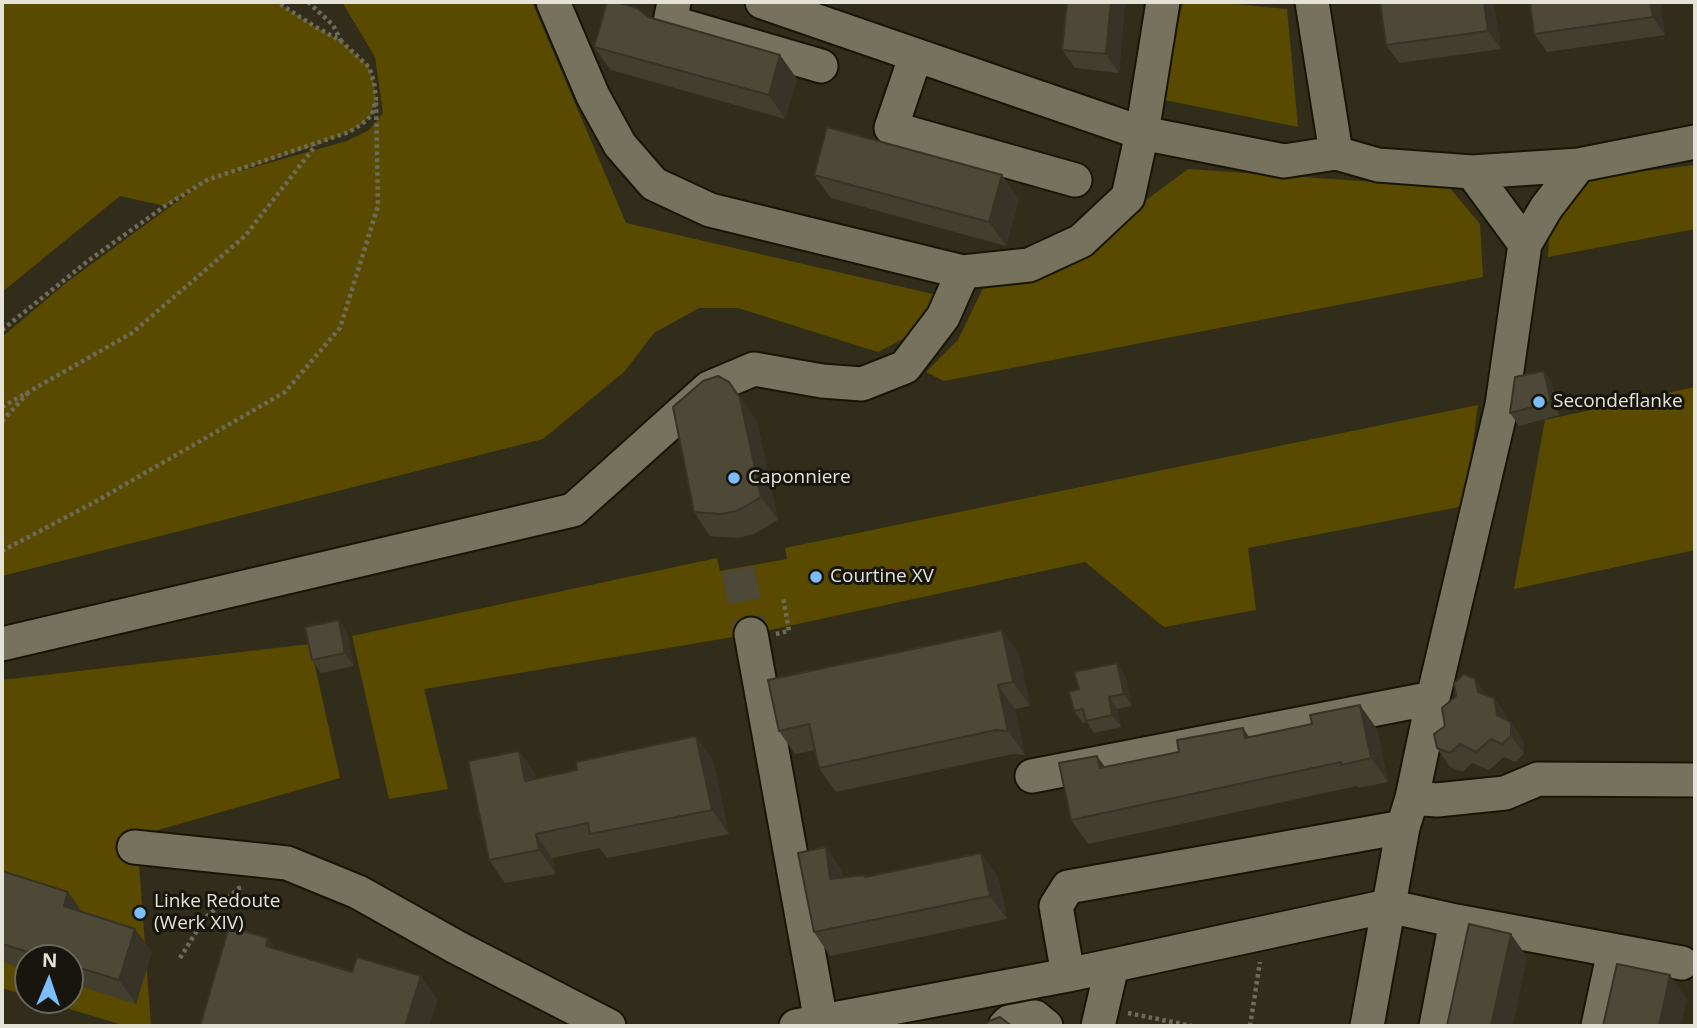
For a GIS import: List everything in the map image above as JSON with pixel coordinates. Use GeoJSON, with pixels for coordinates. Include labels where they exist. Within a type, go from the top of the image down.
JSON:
{"type":"FeatureCollection","features":[{"type":"Feature","properties":{"kind":"lane"},"geometry":{"type":"LineString","coordinates":[[553,2],[593,96],[620,145],[654,184],[710,211],[963,272],[1029,265],[1081,241],[1128,197],[1142,134],[1163,2]]}},
{"type":"Feature","properties":{"kind":"lane"},"geometry":{"type":"LineString","coordinates":[[674,2],[670,22],[821,66]]}},
{"type":"Feature","properties":{"kind":"lane"},"geometry":{"type":"LineString","coordinates":[[762,2],[1142,134],[1284,161],[1336,153],[1378,165],[1472,172],[1579,165],[1695,142]]}},
{"type":"Feature","properties":{"kind":"lane"},"geometry":{"type":"LineString","coordinates":[[1312,2],[1336,153]]}},
{"type":"Feature","properties":{"kind":"lane"},"geometry":{"type":"LineString","coordinates":[[916,55],[891,128],[1075,180]]}},
{"type":"Feature","properties":{"kind":"lane"},"geometry":{"type":"LineString","coordinates":[[1367,1026],[1388,906],[1433,698],[1502,405],[1516,292],[1525,244],[1546,208],[1579,165]]}},
{"type":"Feature","properties":{"kind":"lane"},"geometry":{"type":"LineString","coordinates":[[1472,172],[1525,244]]}},
{"type":"Feature","properties":{"kind":"lane"},"geometry":{"type":"LineString","coordinates":[[2,643],[573,510],[709,388],[754,369],[822,381],[862,384],[905,367],[943,317],[963,272]]}},
{"type":"Feature","properties":{"kind":"lane"},"geometry":{"type":"LineString","coordinates":[[751,634],[809,1024],[905,1015],[1068,975],[1388,906],[1682,963]]}},
{"type":"Feature","properties":{"kind":"lane"},"geometry":{"type":"LineString","coordinates":[[1032,776],[1433,698]]}},
{"type":"Feature","properties":{"kind":"lane"},"geometry":{"type":"LineString","coordinates":[[1068,975],[1056,906],[1068,887],[1408,813],[1437,800],[1505,793],[1538,779],[1695,780]]}},
{"type":"Feature","properties":{"kind":"lane"},"geometry":{"type":"LineString","coordinates":[[134,847],[287,863],[358,892],[456,947],[609,1026]]}},
{"type":"Feature","properties":{"kind":"lane"},"geometry":{"type":"LineString","coordinates":[[1436,1026],[1456,921]]}},
{"type":"Feature","properties":{"kind":"lane"},"geometry":{"type":"LineString","coordinates":[[1598,1026],[1614,951]]}},
{"type":"Feature","properties":{"kind":"lane"},"geometry":{"type":"LineString","coordinates":[[1098,1026],[1112,966]]}},
{"type":"Feature","properties":{"kind":"lane"},"geometry":{"type":"LineString","coordinates":[[1005,1026],[1009,1022],[1035,1017],[1046,1026]]}},
{"type":"Feature","properties":{"kind":"path"},"geometry":{"type":"LineString","coordinates":[[2,551],[93,503],[285,392],[340,328],[378,205],[374,82],[369,67],[341,41],[278,2]]}},
{"type":"Feature","properties":{"kind":"path"},"geometry":{"type":"LineString","coordinates":[[308,2],[332,25],[341,41]]}},
{"type":"Feature","properties":{"kind":"path"},"geometry":{"type":"LineString","coordinates":[[2,330],[88,261],[165,206],[207,180],[349,132],[372,115],[376,99]]}},
{"type":"Feature","properties":{"kind":"path"},"geometry":{"type":"LineString","coordinates":[[2,407],[132,333],[246,236],[317,144]]}},
{"type":"Feature","properties":{"kind":"path"},"geometry":{"type":"LineString","coordinates":[[2,421],[35,386]]}},
{"type":"Feature","properties":{"kind":"path"},"geometry":{"type":"LineString","coordinates":[[180,958],[205,918],[239,888],[251,886]]}},
{"type":"Feature","properties":{"kind":"path"},"geometry":{"type":"LineString","coordinates":[[1250,1026],[1265,933]]}},
{"type":"Feature","properties":{"kind":"shaded area"},"geometry":{"type":"Polygon","coordinates":[[[2,2],[277,2],[341,41],[369,67],[376,99],[372,115],[362,124],[311,147],[222,176],[347,141],[369,130],[383,113],[375,57],[342,2],[532,2],[626,223],[937,295],[909,336],[878,352],[738,308],[699,308],[654,333],[625,371],[543,439],[2,576],[2,337],[66,283],[197,187],[165,206],[120,196],[2,292],[2,2]]]}},
{"type":"Feature","properties":{"kind":"shaded area"},"geometry":{"type":"Polygon","coordinates":[[[1183,2],[1287,9],[1298,127],[1160,99],[1183,2]]]}},
{"type":"Feature","properties":{"kind":"shaded area"},"geometry":{"type":"Polygon","coordinates":[[[1695,165],[1695,229],[1548,257],[1550,214],[1588,178],[1695,165]]]}},
{"type":"Feature","properties":{"kind":"shaded area"},"geometry":{"type":"Polygon","coordinates":[[[1188,169],[1449,187],[1480,224],[1483,277],[944,381],[926,372],[958,340],[984,286],[1104,242],[1145,201],[1188,169]]]}},
{"type":"Feature","properties":{"kind":"shaded area"},"geometry":{"type":"Polygon","coordinates":[[[1695,387],[1695,550],[1514,589],[1545,420],[1695,387]]]}},
{"type":"Feature","properties":{"kind":"shaded area"},"geometry":{"type":"Polygon","coordinates":[[[1478,405],[1464,506],[1248,548],[1256,610],[1164,627],[1085,562],[751,634],[424,689],[448,789],[389,799],[352,636],[717,558],[720,571],[787,559],[785,548],[1478,405]]]}},
{"type":"Feature","properties":{"kind":"shaded area"},"geometry":{"type":"Polygon","coordinates":[[[310,644],[340,778],[137,836],[151,1026],[126,1026],[84,1013],[84,944],[14,944],[14,992],[2,988],[2,680],[310,644]]]}},
{"type":"Feature","properties":{"kind":"building"},"geometry":{"type":"Polygon","coordinates":[[[607,2],[637,8],[648,17],[780,55],[769,95],[594,47],[607,2]]]}},
{"type":"Feature","properties":{"kind":"building"},"geometry":{"type":"Polygon","coordinates":[[[1067,2],[1111,2],[1106,54],[1062,50],[1067,2]]]}},
{"type":"Feature","properties":{"kind":"building"},"geometry":{"type":"Polygon","coordinates":[[[1380,2],[1484,2],[1488,31],[1386,45],[1380,2]]]}},
{"type":"Feature","properties":{"kind":"building"},"geometry":{"type":"Polygon","coordinates":[[[1530,2],[1650,2],[1653,17],[1534,34],[1530,2]]]}},
{"type":"Feature","properties":{"kind":"building"},"geometry":{"type":"Polygon","coordinates":[[[827,127],[1002,175],[989,222],[814,175],[827,127]]]}},
{"type":"Feature","properties":{"kind":"building"},"geometry":{"type":"Polygon","coordinates":[[[1544,371],[1551,402],[1510,413],[1515,377],[1544,371]]]}},
{"type":"Feature","properties":{"kind":"building","name":"Caponniere"},"geometry":{"type":"Polygon","coordinates":[[[718,376],[729,382],[740,398],[761,497],[737,511],[720,514],[694,512],[673,407],[703,381],[718,376]]]}},
{"type":"Feature","properties":{"kind":"building"},"geometry":{"type":"Polygon","coordinates":[[[339,620],[345,653],[312,660],[305,627],[339,620]]]}},
{"type":"Feature","properties":{"kind":"building"},"geometry":{"type":"Polygon","coordinates":[[[1002,630],[1013,682],[998,685],[1008,731],[996,730],[819,768],[809,724],[779,731],[768,680],[1002,630]]]}},
{"type":"Feature","properties":{"kind":"building"},"geometry":{"type":"Polygon","coordinates":[[[1117,663],[1124,694],[1109,697],[1112,715],[1086,721],[1083,709],[1074,711],[1069,692],[1079,689],[1074,672],[1117,663]]]}},
{"type":"Feature","properties":{"kind":"building"},"geometry":{"type":"Polygon","coordinates":[[[1464,674],[1475,679],[1478,692],[1494,698],[1497,715],[1511,722],[1511,736],[1502,744],[1491,739],[1476,752],[1460,744],[1450,753],[1437,748],[1434,734],[1445,726],[1442,708],[1456,696],[1454,683],[1464,674]]]}},
{"type":"Feature","properties":{"kind":"building"},"geometry":{"type":"Polygon","coordinates":[[[1360,705],[1371,758],[1341,765],[1341,762],[1071,820],[1059,763],[1097,756],[1100,768],[1179,752],[1177,740],[1243,728],[1245,738],[1312,724],[1310,715],[1360,705]]]}},
{"type":"Feature","properties":{"kind":"building"},"geometry":{"type":"Polygon","coordinates":[[[696,736],[712,810],[590,834],[588,823],[536,834],[539,850],[489,860],[468,761],[519,751],[525,781],[577,770],[576,762],[696,736]]]}},
{"type":"Feature","properties":{"kind":"building"},"geometry":{"type":"Polygon","coordinates":[[[826,847],[830,879],[865,877],[981,853],[990,896],[814,932],[798,853],[826,847]]]}},
{"type":"Feature","properties":{"kind":"building"},"geometry":{"type":"Polygon","coordinates":[[[2,871],[68,892],[64,906],[135,929],[119,980],[84,969],[84,944],[14,944],[14,948],[2,944],[2,871]]]}},
{"type":"Feature","properties":{"kind":"building"},"geometry":{"type":"Polygon","coordinates":[[[1469,924],[1511,934],[1491,1026],[1447,1026],[1469,924]]]}},
{"type":"Feature","properties":{"kind":"building"},"geometry":{"type":"Polygon","coordinates":[[[229,927],[268,938],[266,946],[352,972],[357,957],[421,976],[405,1026],[200,1026],[229,927]]]}},
{"type":"Feature","properties":{"kind":"building"},"geometry":{"type":"Polygon","coordinates":[[[1617,964],[1670,975],[1659,1026],[1603,1026],[1617,964]]]}},
{"type":"Feature","properties":{"kind":"building"},"geometry":{"type":"Polygon","coordinates":[[[1000,1017],[1012,1026],[984,1026],[989,1021],[1000,1017]]]}},
{"type":"Feature","properties":{"kind":"tunnel"},"geometry":{"type":"LineString","coordinates":[[738,569],[751,634]]}},
{"type":"Feature","properties":{"kind":"place","name":"Secondeflanke"},"geometry":{"type":"Point","coordinates":[1539,402]}},
{"type":"Feature","properties":{"kind":"place","name":"Caponniere"},"geometry":{"type":"Point","coordinates":[734,478]}},
{"type":"Feature","properties":{"kind":"place","name":"Courtine XV"},"geometry":{"type":"Point","coordinates":[816,577]}},
{"type":"Feature","properties":{"kind":"place","name":"Linke Redoute (Werk XIV)"},"geometry":{"type":"Point","coordinates":[140,913]}}]}
